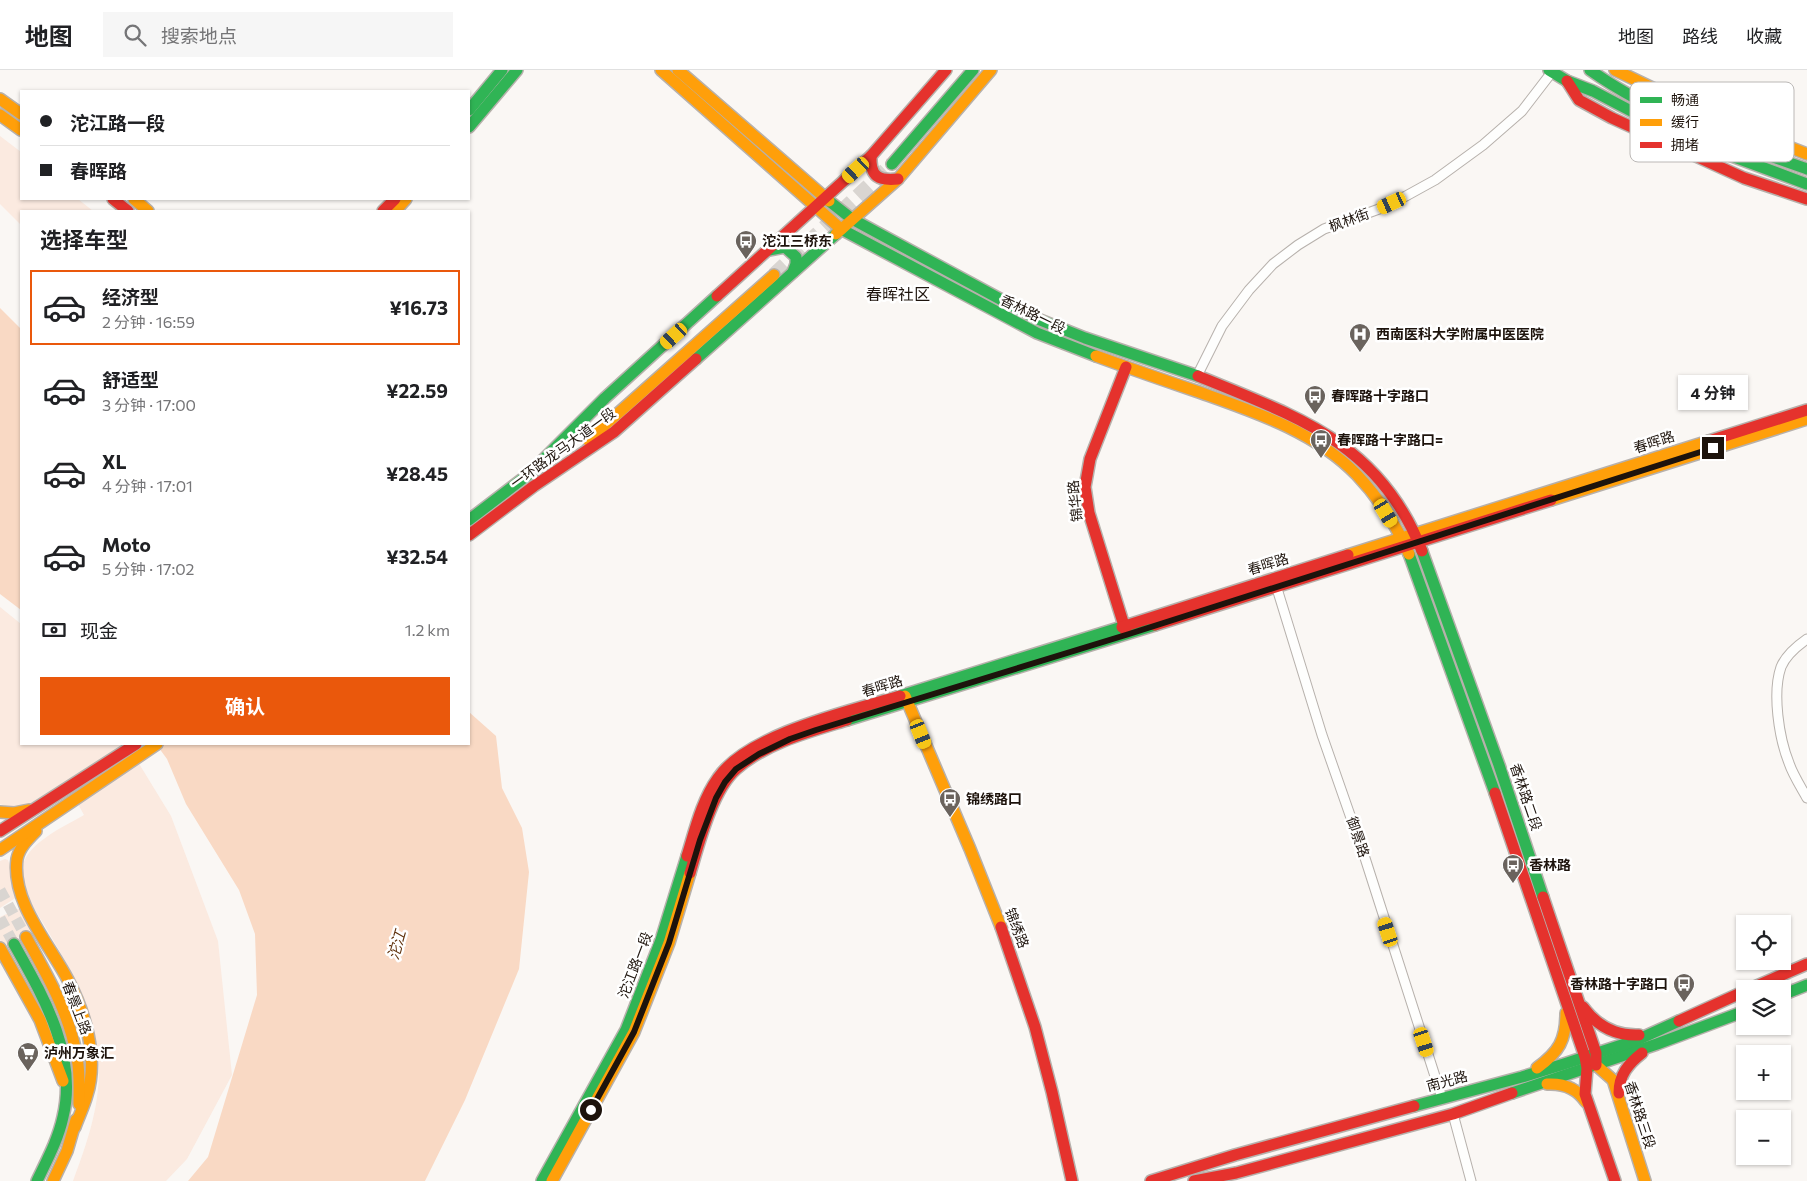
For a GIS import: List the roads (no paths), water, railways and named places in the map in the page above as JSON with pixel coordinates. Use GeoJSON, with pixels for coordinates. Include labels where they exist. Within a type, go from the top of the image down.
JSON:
{"type":"FeatureCollection","features":[{"type":"Feature","properties":{"kind":"main road"},"geometry":{"type":"LineString","coordinates":[[470,109],[502,70]]}},
{"type":"Feature","properties":{"kind":"main road"},"geometry":{"type":"LineString","coordinates":[[470,126],[517,70]]}},
{"type":"Feature","properties":{"kind":"main road","name":"香林路一段"},"geometry":{"type":"LineString","coordinates":[[661,70],[821,202],[852,219],[1035,318],[1085,338],[1197,376],[1292,415],[1336,440],[1363,462],[1389,491],[1416,538]]}},
{"type":"Feature","properties":{"kind":"main road","name":"香林路一段"},"geometry":{"type":"LineString","coordinates":[[678,70],[821,202],[841,229],[1037,334],[1239,406],[1274,420],[1304,436],[1329,452],[1356,474],[1380,502],[1404,542]]}},
{"type":"Feature","properties":{"kind":"main road","name":"一环路龙马大道一段"},"geometry":{"type":"LineString","coordinates":[[470,519],[529,474],[605,398],[871,156],[946,70]]}},
{"type":"Feature","properties":{"kind":"main road"},"geometry":{"type":"LineString","coordinates":[[963,70],[889,161],[973,70]]}},
{"type":"Feature","properties":{"kind":"main road","name":"一环路龙马大道一段"},"geometry":{"type":"LineString","coordinates":[[470,534],[534,486],[614,432],[898,179],[991,70]]}},
{"type":"Feature","properties":{"kind":"main road"},"geometry":{"type":"LineString","coordinates":[[1590,70],[1630,94]]}},
{"type":"Feature","properties":{"kind":"main road"},"geometry":{"type":"LineString","coordinates":[[1615,70],[1640,82]]}},
{"type":"Feature","properties":{"kind":"main road"},"geometry":{"type":"LineString","coordinates":[[1551,71],[1567,81],[1593,91],[1630,110]]}},
{"type":"Feature","properties":{"kind":"main road"},"geometry":{"type":"LineString","coordinates":[[1567,81],[1579,100],[1630,126]]}},
{"type":"Feature","properties":{"kind":"main road"},"geometry":{"type":"LineString","coordinates":[[0,99],[20,113]]}},
{"type":"Feature","properties":{"kind":"main road"},"geometry":{"type":"LineString","coordinates":[[0,115],[20,129]]}},
{"type":"Feature","properties":{"kind":"main road"},"geometry":{"type":"LineString","coordinates":[[1794,149],[1807,154]]}},
{"type":"Feature","properties":{"kind":"main road"},"geometry":{"type":"LineString","coordinates":[[871,156],[870,165],[872,173],[879,178],[887,180],[898,179]]}},
{"type":"Feature","properties":{"kind":"main road"},"geometry":{"type":"LineString","coordinates":[[1706,162],[1744,178],[1807,199]]}},
{"type":"Feature","properties":{"kind":"main road"},"geometry":{"type":"LineString","coordinates":[[1748,162],[1807,184]]}},
{"type":"Feature","properties":{"kind":"main road"},"geometry":{"type":"LineString","coordinates":[[1787,162],[1807,169]]}},
{"type":"Feature","properties":{"kind":"main road"},"geometry":{"type":"LineString","coordinates":[[113,200],[127,210]]}},
{"type":"Feature","properties":{"kind":"main road"},"geometry":{"type":"LineString","coordinates":[[135,200],[147,210]]}},
{"type":"Feature","properties":{"kind":"main road"},"geometry":{"type":"LineString","coordinates":[[385,210],[394,200]]}},
{"type":"Feature","properties":{"kind":"main road"},"geometry":{"type":"LineString","coordinates":[[396,210],[405,200]]}},
{"type":"Feature","properties":{"kind":"main road"},"geometry":{"type":"LineString","coordinates":[[769,250],[786,247],[791,251],[796,257],[793,272]]}},
{"type":"Feature","properties":{"kind":"main road"},"geometry":{"type":"LineString","coordinates":[[529,474],[584,432],[770,271],[534,486]]}},
{"type":"Feature","properties":{"kind":"main road","name":"锦华路"},"geometry":{"type":"LineString","coordinates":[[1127,629],[1089,513],[1085,487],[1090,459],[1128,368]]}},
{"type":"Feature","properties":{"kind":"main road","name":"春晖路"},"geometry":{"type":"LineString","coordinates":[[744,758],[754,746],[789,731],[906,698],[1404,542],[1807,410]]}},
{"type":"Feature","properties":{"kind":"main road","name":"春晖路"},"geometry":{"type":"LineString","coordinates":[[1416,538],[1807,418]]}},
{"type":"Feature","properties":{"kind":"main road","name":"香林路二段"},"geometry":{"type":"LineString","coordinates":[[1416,538],[1496,756],[1577,998],[1591,1061]]}},
{"type":"Feature","properties":{"kind":"main road","name":"香林路二段"},"geometry":{"type":"LineString","coordinates":[[1404,542],[1414,565],[1487,770],[1566,1002],[1591,1061]]}},
{"type":"Feature","properties":{"kind":"main road","name":"锦绣路"},"geometry":{"type":"LineString","coordinates":[[906,698],[970,846],[1029,1005],[1044,1055],[1072,1181]]}},
{"type":"Feature","properties":{"kind":"main road"},"geometry":{"type":"LineString","coordinates":[[0,850],[135,745]]}},
{"type":"Feature","properties":{"kind":"main road"},"geometry":{"type":"LineString","coordinates":[[0,831],[76,791],[154,745]]}},
{"type":"Feature","properties":{"kind":"main road","name":"沱江路一段"},"geometry":{"type":"LineString","coordinates":[[542,1181],[626,1030],[662,940],[693,837],[708,795],[718,777],[729,764],[744,758]]}},
{"type":"Feature","properties":{"kind":"main road","name":"沱江路一段"},"geometry":{"type":"LineString","coordinates":[[552,1181],[634,1032],[669,943],[700,840],[716,798],[725,782],[744,758]]}},
{"type":"Feature","properties":{"kind":"main road"},"geometry":{"type":"LineString","coordinates":[[0,812],[8,814],[22,812],[76,791]]}},
{"type":"Feature","properties":{"kind":"main road"},"geometry":{"type":"LineString","coordinates":[[75,1127],[89,1089],[90,1052],[88,1035],[68,980],[24,901],[18,886],[16,868],[21,849],[28,838],[76,791]]}},
{"type":"Feature","properties":{"kind":"main road","name":"春景上路"},"geometry":{"type":"LineString","coordinates":[[26,938],[68,1019],[78,1053],[80,1089],[75,1127],[53,1181]]}},
{"type":"Feature","properties":{"kind":"main road","name":"春景上路"},"geometry":{"type":"LineString","coordinates":[[14,944],[44,996],[60,1038],[67,1073],[65,1111],[59,1134],[48,1162],[37,1181]]}},
{"type":"Feature","properties":{"kind":"main road"},"geometry":{"type":"LineString","coordinates":[[0,948],[40,1020],[60,1071],[66,1095]]}},
{"type":"Feature","properties":{"kind":"main road"},"geometry":{"type":"LineString","coordinates":[[1771,980],[1807,964]]}},
{"type":"Feature","properties":{"kind":"main road"},"geometry":{"type":"LineString","coordinates":[[1791,991],[1807,985]]}},
{"type":"Feature","properties":{"kind":"main road","name":"南光路"},"geometry":{"type":"LineString","coordinates":[[1656,1038],[1706,1007],[1736,995]]}},
{"type":"Feature","properties":{"kind":"main road"},"geometry":{"type":"LineString","coordinates":[[1577,998],[1601,1027],[1631,1036],[1656,1038]]}},
{"type":"Feature","properties":{"kind":"main road"},"geometry":{"type":"LineString","coordinates":[[1526,1082],[1562,1045],[1565,1036],[1566,1002]]}},
{"type":"Feature","properties":{"kind":"main road","name":"南光路"},"geometry":{"type":"LineString","coordinates":[[1194,1181],[1236,1173],[1453,1114],[1526,1082],[1656,1038],[1736,1014]]}},
{"type":"Feature","properties":{"kind":"main road"},"geometry":{"type":"LineString","coordinates":[[1622,1109],[1619,1090],[1620,1080],[1624,1071],[1631,1061],[1656,1038]]}},
{"type":"Feature","properties":{"kind":"main road"},"geometry":{"type":"LineString","coordinates":[[1591,1061],[1585,1094],[1615,1181]]}},
{"type":"Feature","properties":{"kind":"main road","name":"香林路三段"},"geometry":{"type":"LineString","coordinates":[[1591,1061],[1613,1080],[1644,1181]]}},
{"type":"Feature","properties":{"kind":"main road"},"geometry":{"type":"LineString","coordinates":[[1526,1082],[1554,1083],[1571,1087],[1579,1092],[1585,1100],[1594,1121]]}},
{"type":"Feature","properties":{"kind":"main road","name":"南光路"},"geometry":{"type":"LineString","coordinates":[[1151,1181],[1235,1155],[1442,1098],[1526,1082]]}},
{"type":"Feature","properties":{"kind":"street","name":"枫林街"},"geometry":{"type":"LineString","coordinates":[[1197,376],[1222,326],[1273,264],[1298,245],[1324,229],[1379,209],[1435,180],[1483,145],[1522,111],[1551,71]]}},
{"type":"Feature","properties":{"kind":"street","name":"御景路"},"geometry":{"type":"LineString","coordinates":[[1275,582],[1322,735],[1365,858],[1442,1098]]}},
{"type":"Feature","properties":{"kind":"street"},"geometry":{"type":"LineString","coordinates":[[1807,639],[1794,649],[1781,667],[1776,702],[1789,764],[1807,798]]}},
{"type":"Feature","properties":{"kind":"street"},"geometry":{"type":"LineString","coordinates":[[1453,1114],[1471,1181]]}},
{"type":"Feature","properties":{"kind":"water"},"geometry":{"type":"Polygon","coordinates":[[[0,308],[20,328],[20,609],[0,594],[0,308]]]}},
{"type":"Feature","properties":{"kind":"water","name":"沱江"},"geometry":{"type":"Polygon","coordinates":[[[470,713],[496,736],[502,788],[522,828],[529,872],[519,969],[465,1100],[425,1181],[188,1181],[208,1157],[257,995],[255,934],[239,890],[186,804],[167,759],[157,745],[470,745],[470,713]]]}},
{"type":"Feature","properties":{"kind":"tunnel"},"geometry":{"type":"LineString","coordinates":[[774,275],[892,164]]}},
{"type":"Feature","properties":{"kind":"tunnel"},"geometry":{"type":"LineString","coordinates":[[0,890],[26,937]]}},
{"type":"Feature","properties":{"kind":"tunnel"},"geometry":{"type":"LineString","coordinates":[[0,918],[14,944]]}},
{"type":"Feature","properties":{"kind":"place","name":"沱江三桥东"},"geometry":{"type":"Point","coordinates":[746,260]}},
{"type":"Feature","properties":{"kind":"place","name":"西南医科大学附属中医医院"},"geometry":{"type":"Point","coordinates":[1360,353]}},
{"type":"Feature","properties":{"kind":"place","name":"春晖路十字路口"},"geometry":{"type":"Point","coordinates":[1315,415]}},
{"type":"Feature","properties":{"kind":"place","name":"春晖路十字路口="},"geometry":{"type":"Point","coordinates":[1321,459]}},
{"type":"Feature","properties":{"kind":"place","name":"锦绣路口"},"geometry":{"type":"Point","coordinates":[950,818]}},
{"type":"Feature","properties":{"kind":"place","name":"香林路"},"geometry":{"type":"Point","coordinates":[1513,884]}},
{"type":"Feature","properties":{"kind":"place","name":"香林路十字路口"},"geometry":{"type":"Point","coordinates":[1684,1003]}},
{"type":"Feature","properties":{"kind":"place","name":"泸州万象汇"},"geometry":{"type":"Point","coordinates":[28,1072]}},
{"type":"Feature","properties":{"kind":"district","name":"春晖社区"},"geometry":{"type":"Point","coordinates":[898,294]}}]}
